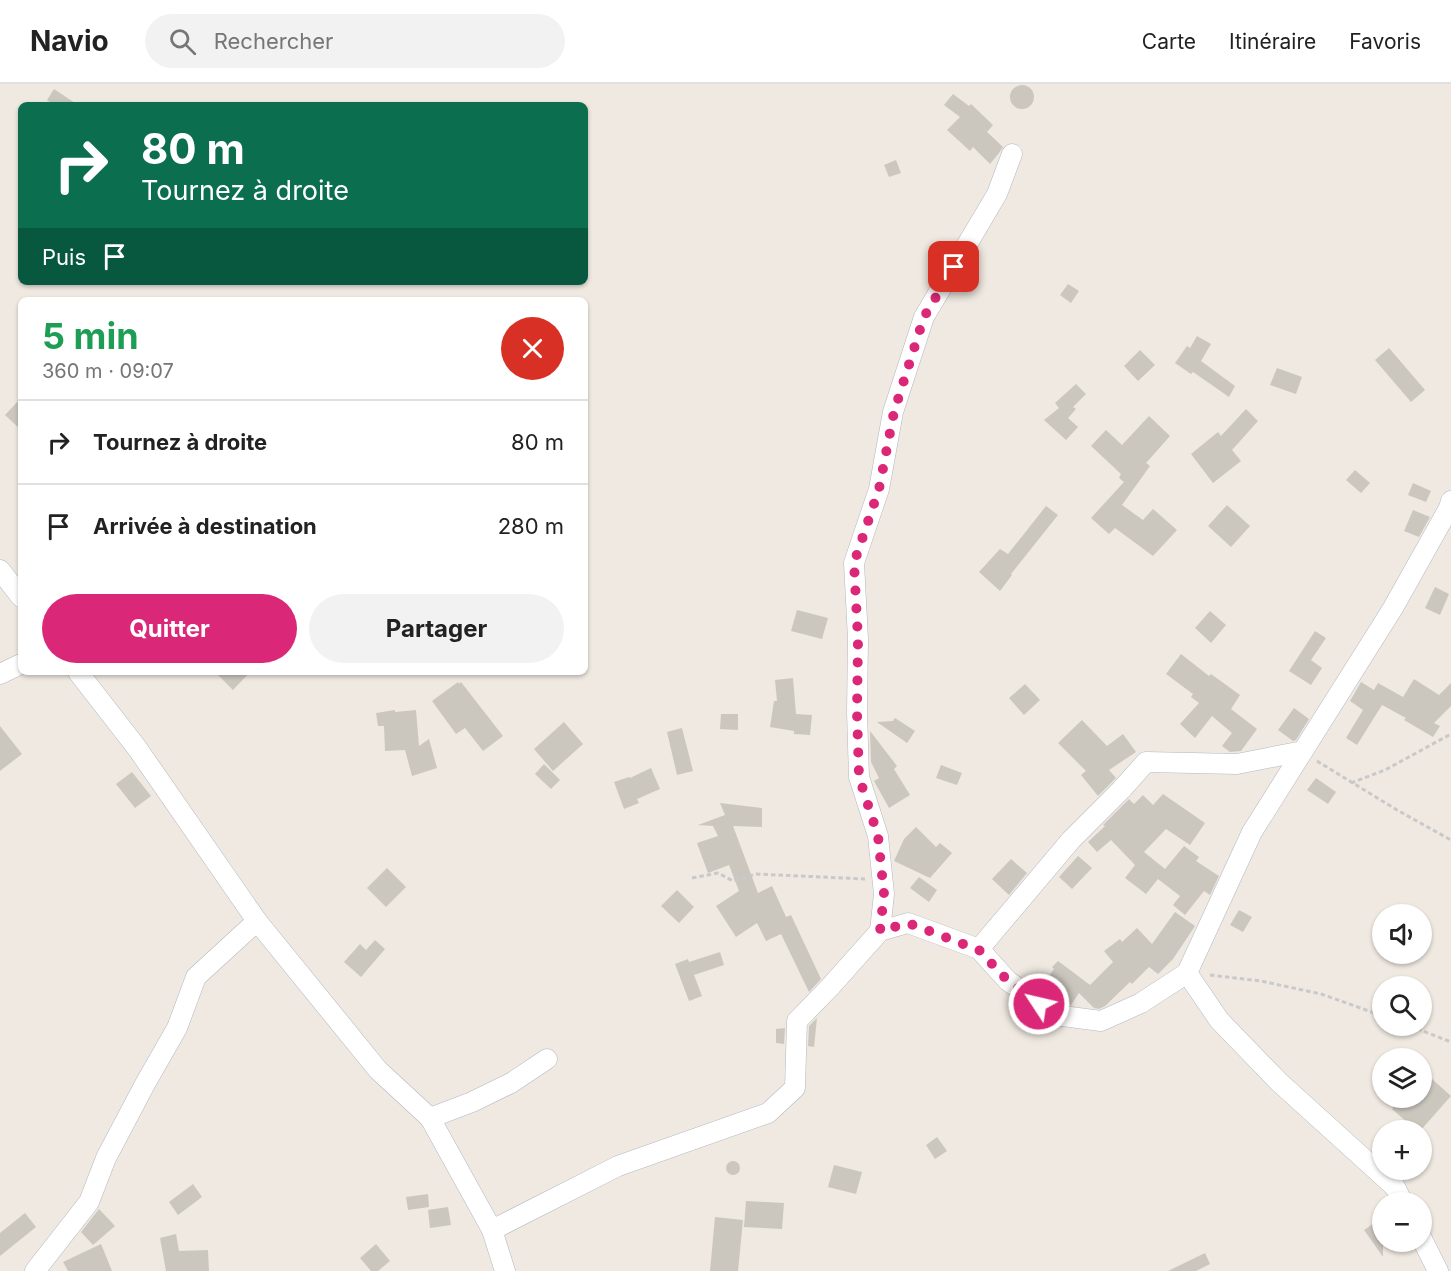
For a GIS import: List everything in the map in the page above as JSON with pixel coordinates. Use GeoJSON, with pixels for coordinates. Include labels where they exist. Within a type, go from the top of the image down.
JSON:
{"type":"FeatureCollection","features":[{"type":"Feature","properties":{"kind":"street"},"geometry":{"type":"LineString","coordinates":[[880,931],[884,894],[878,836],[859,777],[858,639],[854,563],[879,489],[894,412],[924,317],[997,194],[1012,154]]}},
{"type":"Feature","properties":{"kind":"street"},"geometry":{"type":"LineString","coordinates":[[492,1230],[618,1166],[768,1113],[795,1088],[797,1021],[880,931],[908,923],[979,950],[1008,981],[1055,1015],[1101,1021],[1141,1003],[1187,973],[1252,832],[1393,608],[1451,501]]}},
{"type":"Feature","properties":{"kind":"street"},"geometry":{"type":"LineString","coordinates":[[0,570],[18,593]]}},
{"type":"Feature","properties":{"kind":"street"},"geometry":{"type":"LineString","coordinates":[[0,674],[18,665]]}},
{"type":"Feature","properties":{"kind":"street"},"geometry":{"type":"LineString","coordinates":[[80,675],[137,748],[257,921],[378,1070],[430,1118],[492,1230],[505,1271]]}},
{"type":"Feature","properties":{"kind":"street"},"geometry":{"type":"LineString","coordinates":[[979,950],[1071,840],[1146,762],[1237,764],[1303,752]]}},
{"type":"Feature","properties":{"kind":"street"},"geometry":{"type":"LineString","coordinates":[[35,1271],[89,1202],[106,1158],[144,1084],[177,1028],[196,977],[257,921]]}},
{"type":"Feature","properties":{"kind":"street"},"geometry":{"type":"LineString","coordinates":[[1187,973],[1219,1020],[1279,1082],[1398,1192]]}},
{"type":"Feature","properties":{"kind":"street"},"geometry":{"type":"LineString","coordinates":[[430,1118],[472,1102],[511,1083],[547,1059]]}},
{"type":"Feature","properties":{"kind":"street"},"geometry":{"type":"LineString","coordinates":[[1428,1252],[1438,1271]]}},
{"type":"Feature","properties":{"kind":"path"},"geometry":{"type":"LineString","coordinates":[[1351,783],[1384,770],[1451,734]]}},
{"type":"Feature","properties":{"kind":"path"},"geometry":{"type":"LineString","coordinates":[[1303,752],[1351,783],[1451,840]]}},
{"type":"Feature","properties":{"kind":"path"},"geometry":{"type":"LineString","coordinates":[[692,878],[718,873],[734,881],[756,874],[882,879]]}},
{"type":"Feature","properties":{"kind":"path"},"geometry":{"type":"LineString","coordinates":[[1187,973],[1261,981],[1321,994],[1372,1012]]}},
{"type":"Feature","properties":{"kind":"path"},"geometry":{"type":"LineString","coordinates":[[1432,1035],[1451,1042]]}},
{"type":"Feature","properties":{"kind":"building"},"geometry":{"type":"Polygon","coordinates":[[[1022,85],[1030,89],[1034,97],[1030,105],[1022,109],[1014,105],[1010,97],[1014,89],[1022,85]]]}},
{"type":"Feature","properties":{"kind":"building"},"geometry":{"type":"Polygon","coordinates":[[[54,89],[74,102],[50,102],[47,100],[54,89]]]}},
{"type":"Feature","properties":{"kind":"building"},"geometry":{"type":"Polygon","coordinates":[[[953,94],[969,106],[971,104],[993,125],[987,132],[1003,147],[990,164],[973,147],[970,151],[947,130],[960,117],[944,105],[953,94]]]}},
{"type":"Feature","properties":{"kind":"building"},"geometry":{"type":"Polygon","coordinates":[[[896,160],[901,173],[889,177],[884,165],[896,160]]]}},
{"type":"Feature","properties":{"kind":"building"},"geometry":{"type":"Polygon","coordinates":[[[1068,284],[1079,291],[1071,303],[1060,295],[1068,284]]]}},
{"type":"Feature","properties":{"kind":"building"},"geometry":{"type":"Polygon","coordinates":[[[1197,336],[1211,344],[1201,361],[1235,386],[1229,397],[1193,372],[1191,374],[1175,363],[1187,346],[1190,348],[1197,336]]]}},
{"type":"Feature","properties":{"kind":"building"},"geometry":{"type":"Polygon","coordinates":[[[1389,348],[1425,390],[1411,402],[1375,360],[1389,348]]]}},
{"type":"Feature","properties":{"kind":"building"},"geometry":{"type":"Polygon","coordinates":[[[1140,350],[1155,365],[1138,381],[1124,366],[1140,350]]]}},
{"type":"Feature","properties":{"kind":"building"},"geometry":{"type":"Polygon","coordinates":[[[1277,368],[1302,377],[1296,394],[1270,385],[1277,368]]]}},
{"type":"Feature","properties":{"kind":"building"},"geometry":{"type":"Polygon","coordinates":[[[1076,384],[1086,394],[1073,407],[1076,409],[1068,418],[1078,427],[1066,440],[1044,420],[1059,408],[1055,403],[1076,384]]]}},
{"type":"Feature","properties":{"kind":"building"},"geometry":{"type":"Polygon","coordinates":[[[18,401],[18,427],[5,415],[18,401]]]}},
{"type":"Feature","properties":{"kind":"building"},"geometry":{"type":"Polygon","coordinates":[[[1246,409],[1258,421],[1232,450],[1241,461],[1213,483],[1191,454],[1218,432],[1221,436],[1246,409]]]}},
{"type":"Feature","properties":{"kind":"building"},"geometry":{"type":"Polygon","coordinates":[[[1149,416],[1170,436],[1146,463],[1150,466],[1122,505],[1143,520],[1153,509],[1177,530],[1153,556],[1115,528],[1109,534],[1091,518],[1124,482],[1119,478],[1121,474],[1091,446],[1106,430],[1122,445],[1149,416]]]}},
{"type":"Feature","properties":{"kind":"building"},"geometry":{"type":"Polygon","coordinates":[[[1355,470],[1370,483],[1361,493],[1346,480],[1355,470]]]}},
{"type":"Feature","properties":{"kind":"building"},"geometry":{"type":"Polygon","coordinates":[[[1413,483],[1431,491],[1426,502],[1408,495],[1413,483]]]}},
{"type":"Feature","properties":{"kind":"building"},"geometry":{"type":"Polygon","coordinates":[[[1227,505],[1250,526],[1231,547],[1208,526],[1227,505]]]}},
{"type":"Feature","properties":{"kind":"building"},"geometry":{"type":"Polygon","coordinates":[[[1046,506],[1058,515],[1000,591],[979,572],[1000,549],[1008,554],[1046,506]]]}},
{"type":"Feature","properties":{"kind":"building"},"geometry":{"type":"Polygon","coordinates":[[[1413,510],[1430,517],[1419,537],[1404,531],[1413,510]]]}},
{"type":"Feature","properties":{"kind":"building"},"geometry":{"type":"Polygon","coordinates":[[[1435,587],[1449,594],[1440,615],[1425,608],[1435,587]]]}},
{"type":"Feature","properties":{"kind":"building"},"geometry":{"type":"Polygon","coordinates":[[[797,610],[828,618],[822,639],[791,631],[797,610]]]}},
{"type":"Feature","properties":{"kind":"building"},"geometry":{"type":"Polygon","coordinates":[[[1210,611],[1226,625],[1211,643],[1195,628],[1210,611]]]}},
{"type":"Feature","properties":{"kind":"building"},"geometry":{"type":"Polygon","coordinates":[[[1315,631],[1326,638],[1311,660],[1322,668],[1311,685],[1289,671],[1315,631]]]}},
{"type":"Feature","properties":{"kind":"building"},"geometry":{"type":"Polygon","coordinates":[[[1181,654],[1209,676],[1211,674],[1240,695],[1231,709],[1257,729],[1241,751],[1230,752],[1222,746],[1232,733],[1212,716],[1195,738],[1180,724],[1199,703],[1191,697],[1193,694],[1166,674],[1181,654]]]}},
{"type":"Feature","properties":{"kind":"building"},"geometry":{"type":"Polygon","coordinates":[[[218,675],[247,675],[233,690],[218,675]]]}},
{"type":"Feature","properties":{"kind":"building"},"geometry":{"type":"Polygon","coordinates":[[[793,678],[796,714],[812,715],[810,735],[794,734],[794,731],[770,727],[774,701],[777,701],[775,680],[793,678]]]}},
{"type":"Feature","properties":{"kind":"building"},"geometry":{"type":"Polygon","coordinates":[[[1414,679],[1439,695],[1451,683],[1451,706],[1434,723],[1440,726],[1433,737],[1382,705],[1357,745],[1346,738],[1363,710],[1350,701],[1361,682],[1374,690],[1378,683],[1403,697],[1414,679]]]}},
{"type":"Feature","properties":{"kind":"building"},"geometry":{"type":"Polygon","coordinates":[[[458,682],[459,684],[461,682],[503,736],[483,751],[465,728],[456,734],[432,701],[458,682]]]}},
{"type":"Feature","properties":{"kind":"building"},"geometry":{"type":"Polygon","coordinates":[[[1025,684],[1040,700],[1024,715],[1009,698],[1025,684]]]}},
{"type":"Feature","properties":{"kind":"building"},"geometry":{"type":"Polygon","coordinates":[[[1294,708],[1309,719],[1296,740],[1293,741],[1278,730],[1294,708]]]}},
{"type":"Feature","properties":{"kind":"building"},"geometry":{"type":"Polygon","coordinates":[[[395,710],[395,712],[416,710],[419,746],[429,739],[437,768],[412,776],[405,750],[385,751],[384,726],[378,726],[376,713],[395,710]]]}},
{"type":"Feature","properties":{"kind":"building"},"geometry":{"type":"Polygon","coordinates":[[[721,714],[738,714],[738,730],[720,729],[721,714]]]}},
{"type":"Feature","properties":{"kind":"building"},"geometry":{"type":"Polygon","coordinates":[[[895,718],[915,731],[907,743],[877,722],[893,721],[895,718]]]}},
{"type":"Feature","properties":{"kind":"building"},"geometry":{"type":"Polygon","coordinates":[[[1082,720],[1107,746],[1123,734],[1136,752],[1109,770],[1116,778],[1098,796],[1081,775],[1086,771],[1058,743],[1082,720]]]}},
{"type":"Feature","properties":{"kind":"building"},"geometry":{"type":"Polygon","coordinates":[[[564,722],[583,744],[553,771],[534,749],[564,722]]]}},
{"type":"Feature","properties":{"kind":"building"},"geometry":{"type":"Polygon","coordinates":[[[0,726],[22,754],[0,771],[0,726]]]}},
{"type":"Feature","properties":{"kind":"building"},"geometry":{"type":"Polygon","coordinates":[[[682,728],[693,771],[677,775],[667,732],[682,728]]]}},
{"type":"Feature","properties":{"kind":"building"},"geometry":{"type":"Polygon","coordinates":[[[870,731],[897,766],[894,769],[910,795],[889,808],[874,781],[879,778],[871,762],[870,731]]]}},
{"type":"Feature","properties":{"kind":"building"},"geometry":{"type":"Polygon","coordinates":[[[544,764],[560,780],[551,789],[535,774],[544,764]]]}},
{"type":"Feature","properties":{"kind":"building"},"geometry":{"type":"Polygon","coordinates":[[[941,765],[962,773],[957,785],[936,778],[941,765]]]}},
{"type":"Feature","properties":{"kind":"building"},"geometry":{"type":"Polygon","coordinates":[[[651,768],[660,789],[637,799],[639,803],[624,809],[614,782],[630,778],[651,768]]]}},
{"type":"Feature","properties":{"kind":"building"},"geometry":{"type":"Polygon","coordinates":[[[132,772],[151,796],[135,808],[116,784],[132,772]]]}},
{"type":"Feature","properties":{"kind":"building"},"geometry":{"type":"Polygon","coordinates":[[[1316,778],[1336,792],[1328,804],[1307,790],[1316,778]]]}},
{"type":"Feature","properties":{"kind":"building"},"geometry":{"type":"Polygon","coordinates":[[[1163,794],[1205,823],[1190,845],[1166,829],[1144,852],[1165,869],[1184,846],[1199,857],[1196,861],[1219,876],[1210,895],[1204,891],[1185,915],[1173,905],[1180,896],[1158,879],[1146,894],[1125,878],[1135,865],[1111,840],[1097,852],[1088,842],[1129,799],[1134,804],[1143,795],[1153,805],[1163,794]]]}},
{"type":"Feature","properties":{"kind":"building"},"geometry":{"type":"Polygon","coordinates":[[[720,803],[762,808],[762,827],[733,826],[758,893],[772,886],[786,917],[791,915],[821,979],[809,992],[781,934],[766,941],[757,923],[736,937],[716,906],[739,891],[729,865],[708,873],[697,843],[718,836],[713,826],[698,825],[725,815],[720,803]]]}},
{"type":"Feature","properties":{"kind":"building"},"geometry":{"type":"Polygon","coordinates":[[[916,827],[936,847],[940,843],[952,853],[930,878],[894,861],[904,839],[916,827]]]}},
{"type":"Feature","properties":{"kind":"building"},"geometry":{"type":"Polygon","coordinates":[[[1078,856],[1092,868],[1072,889],[1059,877],[1078,856]]]}},
{"type":"Feature","properties":{"kind":"building"},"geometry":{"type":"Polygon","coordinates":[[[1011,859],[1027,873],[1009,895],[992,879],[1011,859]]]}},
{"type":"Feature","properties":{"kind":"building"},"geometry":{"type":"Polygon","coordinates":[[[387,868],[406,887],[386,907],[367,888],[387,868]]]}},
{"type":"Feature","properties":{"kind":"building"},"geometry":{"type":"Polygon","coordinates":[[[919,877],[937,890],[929,902],[910,888],[919,877]]]}},
{"type":"Feature","properties":{"kind":"building"},"geometry":{"type":"Polygon","coordinates":[[[677,890],[694,907],[679,923],[661,906],[677,890]]]}},
{"type":"Feature","properties":{"kind":"building"},"geometry":{"type":"Polygon","coordinates":[[[1239,910],[1252,917],[1243,932],[1230,925],[1239,910]]]}},
{"type":"Feature","properties":{"kind":"building"},"geometry":{"type":"Polygon","coordinates":[[[1175,912],[1195,926],[1173,959],[1158,974],[1149,967],[1105,1006],[1099,1009],[1094,1008],[1079,993],[1071,1005],[1066,1004],[1040,988],[1058,961],[1090,985],[1113,962],[1104,951],[1120,939],[1122,942],[1137,928],[1152,944],[1175,912]]]}},
{"type":"Feature","properties":{"kind":"building"},"geometry":{"type":"Polygon","coordinates":[[[375,940],[385,949],[361,977],[344,962],[360,944],[366,950],[375,940]]]}},
{"type":"Feature","properties":{"kind":"building"},"geometry":{"type":"Polygon","coordinates":[[[720,952],[724,965],[694,975],[702,996],[689,1001],[675,964],[720,952]]]}},
{"type":"Feature","properties":{"kind":"building"},"geometry":{"type":"Polygon","coordinates":[[[817,1018],[814,1047],[808,1046],[809,1026],[817,1018]]]}},
{"type":"Feature","properties":{"kind":"building"},"geometry":{"type":"Polygon","coordinates":[[[785,1028],[784,1044],[776,1043],[776,1029],[785,1028]]]}},
{"type":"Feature","properties":{"kind":"building"},"geometry":{"type":"Polygon","coordinates":[[[1432,1079],[1451,1096],[1430,1120],[1404,1120],[1392,1109],[1432,1108],[1432,1079]]]}},
{"type":"Feature","properties":{"kind":"building"},"geometry":{"type":"Polygon","coordinates":[[[937,1137],[947,1151],[935,1159],[926,1145],[937,1137]]]}},
{"type":"Feature","properties":{"kind":"building"},"geometry":{"type":"Polygon","coordinates":[[[730,1161],[736,1161],[740,1168],[736,1175],[730,1175],[726,1171],[726,1165],[730,1161]]]}},
{"type":"Feature","properties":{"kind":"building"},"geometry":{"type":"Polygon","coordinates":[[[834,1165],[862,1172],[856,1194],[828,1187],[834,1165]]]}},
{"type":"Feature","properties":{"kind":"building"},"geometry":{"type":"Polygon","coordinates":[[[193,1184],[202,1197],[178,1215],[169,1202],[193,1184]]]}},
{"type":"Feature","properties":{"kind":"building"},"geometry":{"type":"Polygon","coordinates":[[[428,1194],[429,1207],[408,1210],[406,1197],[428,1194]]]}},
{"type":"Feature","properties":{"kind":"building"},"geometry":{"type":"Polygon","coordinates":[[[746,1201],[784,1203],[782,1229],[744,1227],[746,1201]]]}},
{"type":"Feature","properties":{"kind":"building"},"geometry":{"type":"Polygon","coordinates":[[[448,1207],[451,1225],[430,1228],[428,1210],[448,1207]]]}},
{"type":"Feature","properties":{"kind":"building"},"geometry":{"type":"Polygon","coordinates":[[[99,1209],[115,1226],[93,1245],[81,1232],[99,1209]]]}},
{"type":"Feature","properties":{"kind":"building"},"geometry":{"type":"Polygon","coordinates":[[[25,1213],[36,1227],[0,1256],[0,1233],[25,1213]]]}},
{"type":"Feature","properties":{"kind":"building"},"geometry":{"type":"Polygon","coordinates":[[[715,1217],[743,1220],[738,1271],[710,1271],[715,1217]]]}},
{"type":"Feature","properties":{"kind":"building"},"geometry":{"type":"Polygon","coordinates":[[[1372,1225],[1372,1241],[1364,1230],[1372,1225]]]}},
{"type":"Feature","properties":{"kind":"building"},"geometry":{"type":"Polygon","coordinates":[[[176,1234],[179,1251],[208,1250],[209,1271],[166,1271],[160,1238],[176,1234]]]}},
{"type":"Feature","properties":{"kind":"building"},"geometry":{"type":"Polygon","coordinates":[[[101,1244],[112,1271],[68,1271],[63,1262],[101,1244]]]}},
{"type":"Feature","properties":{"kind":"building"},"geometry":{"type":"Polygon","coordinates":[[[376,1244],[390,1261],[378,1271],[371,1271],[360,1258],[376,1244]]]}},
{"type":"Feature","properties":{"kind":"building"},"geometry":{"type":"Polygon","coordinates":[[[1205,1253],[1210,1264],[1196,1271],[1168,1271],[1205,1253]]]}},
{"type":"Feature","properties":{"kind":"route"},"geometry":{"type":"LineString","coordinates":[[954,267],[924,317],[894,412],[879,489],[854,563],[858,639],[859,777],[878,836],[884,894],[880,931],[908,923],[979,950],[1008,981],[1039,1004]]}}]}
